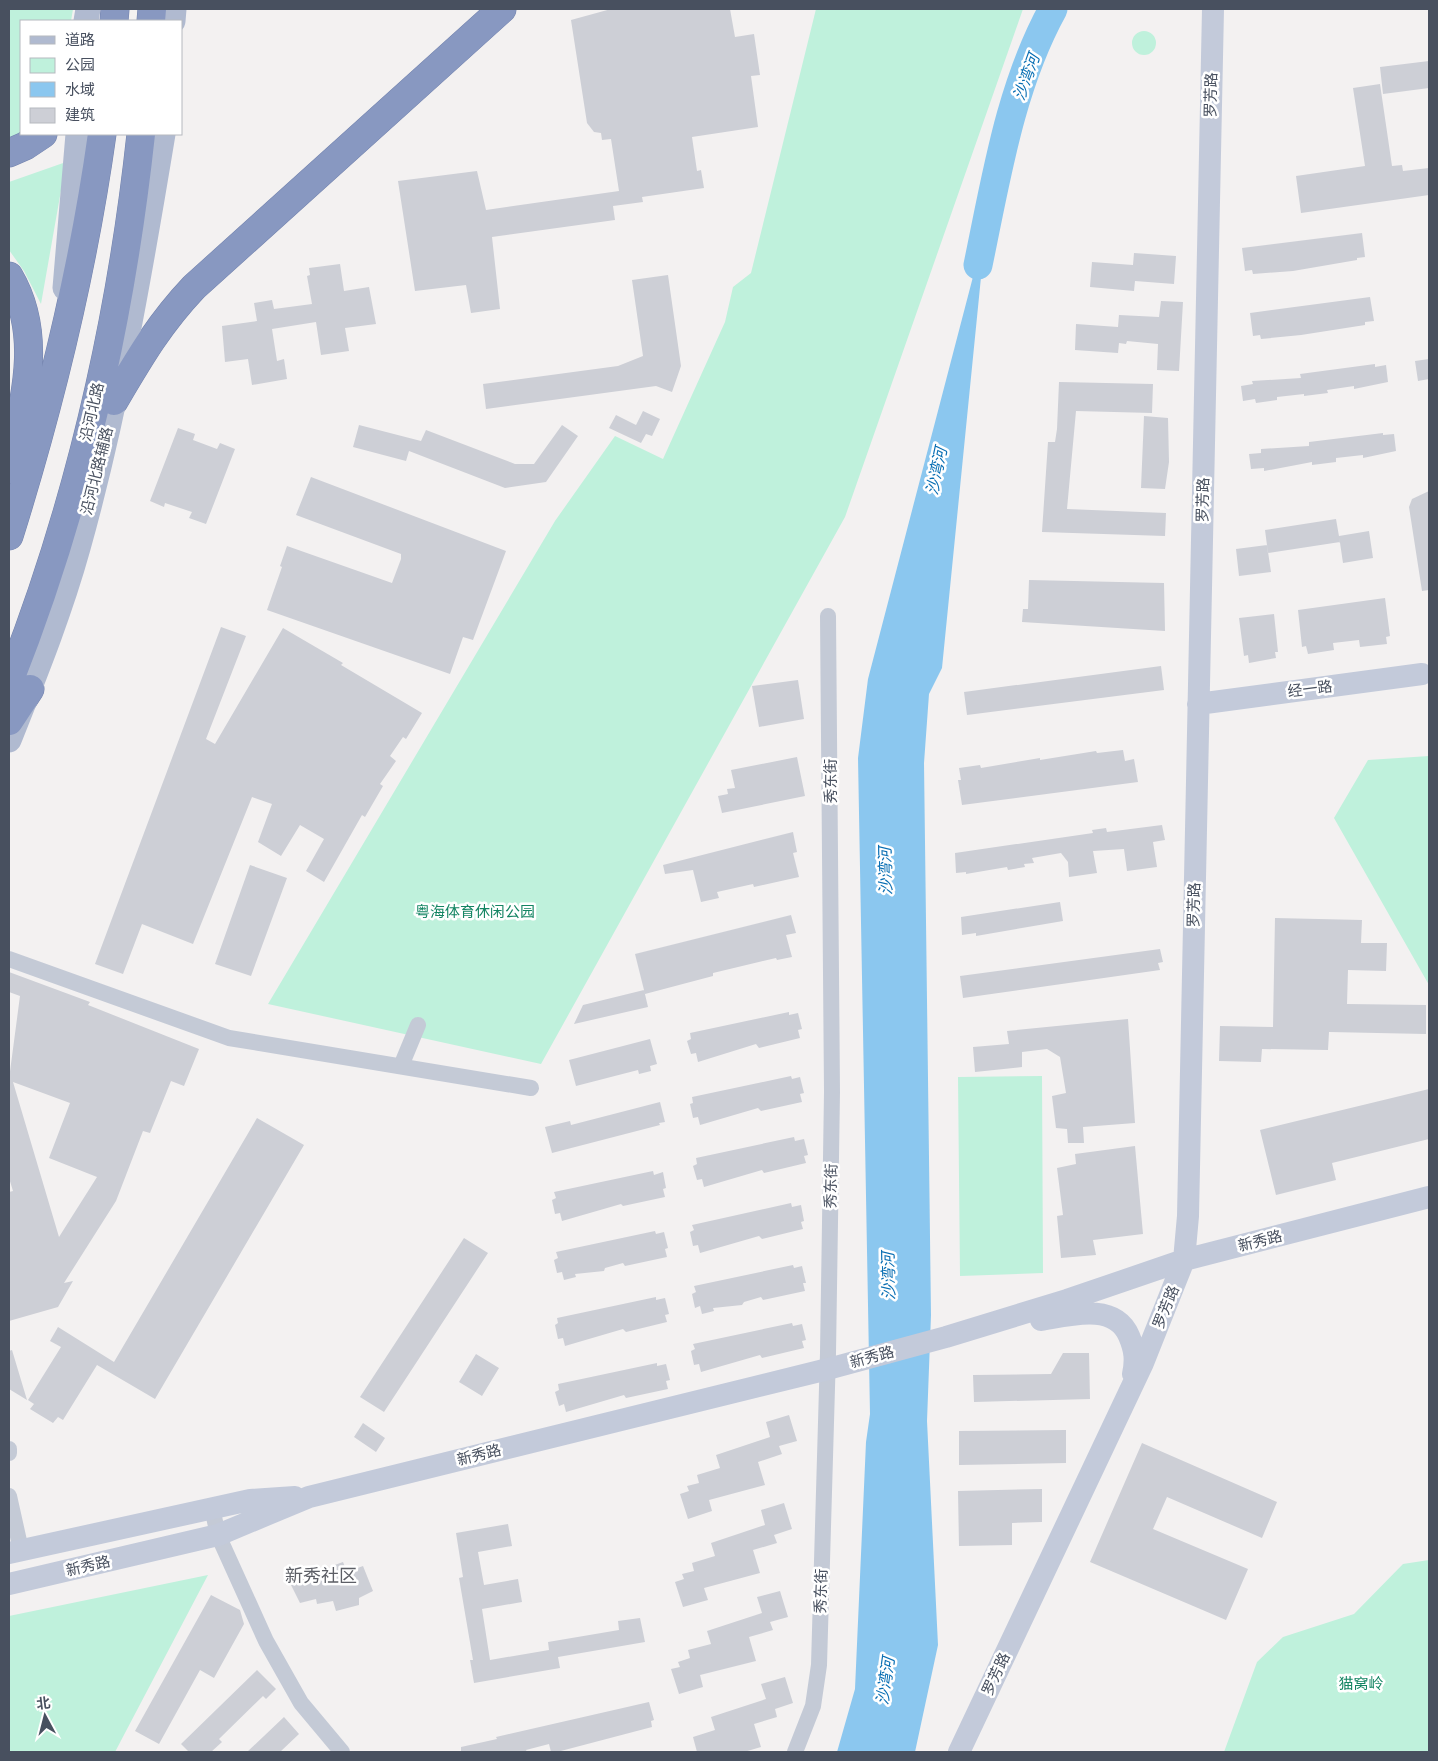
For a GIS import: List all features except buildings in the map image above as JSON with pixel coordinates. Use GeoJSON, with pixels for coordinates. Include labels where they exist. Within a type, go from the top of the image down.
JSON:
{"type":"FeatureCollection","features":[{"type":"Feature","properties":{"kind":"highway"},"geometry":{"type":"LineString","coordinates":[[114,401],[148,342],[168,314],[194,287],[502,9]]}},
{"type":"Feature","properties":{"kind":"highway"},"geometry":{"type":"LineString","coordinates":[[9,153],[25,146],[42,135]]}},
{"type":"Feature","properties":{"kind":"highway"},"geometry":{"type":"LineString","coordinates":[[9,536],[38,439],[59,352],[94,188],[102,135]]}},
{"type":"Feature","properties":{"kind":"highway","name":"沿河北路"},"geometry":{"type":"LineString","coordinates":[[9,721],[93,412],[133,201],[141,135]]}},
{"type":"Feature","properties":{"kind":"highway"},"geometry":{"type":"LineString","coordinates":[[9,276],[24,306],[30,342],[24,397],[9,469]]}},
{"type":"Feature","properties":{"kind":"highway"},"geometry":{"type":"LineString","coordinates":[[9,320],[14,329],[21,360],[24,397]]}},
{"type":"Feature","properties":{"kind":"main road","name":"罗芳路"},"geometry":{"type":"LineString","coordinates":[[959,1752],[1129,1392],[1184,1260],[1188,1216],[1213,9]]}},
{"type":"Feature","properties":{"kind":"main road"},"geometry":{"type":"LineString","coordinates":[[59,352],[78,135]]}},
{"type":"Feature","properties":{"kind":"main road","name":"沿河北路辅路"},"geometry":{"type":"LineString","coordinates":[[9,740],[19,685],[78,549],[114,401],[130,325],[162,135]]}},
{"type":"Feature","properties":{"kind":"main road","name":"经一路"},"geometry":{"type":"LineString","coordinates":[[1198,704],[1427,675]]}},
{"type":"Feature","properties":{"kind":"main road","name":"新秀路"},"geometry":{"type":"LineString","coordinates":[[9,1584],[218,1535],[309,1497],[954,1335],[1067,1300],[1184,1260],[1429,1197]]}},
{"type":"Feature","properties":{"kind":"main road"},"geometry":{"type":"LineString","coordinates":[[954,1335],[1071,1315],[1103,1314],[1117,1320],[1126,1329],[1132,1342],[1136,1358],[1129,1392]]}},
{"type":"Feature","properties":{"kind":"main road","name":"新秀路"},"geometry":{"type":"LineString","coordinates":[[15,1552],[250,1500],[309,1497]]}},
{"type":"Feature","properties":{"kind":"street","name":"秀东街"},"geometry":{"type":"LineString","coordinates":[[795,1752],[813,1706],[819,1665],[828,1368],[832,1092],[828,616]]}},
{"type":"Feature","properties":{"kind":"street"},"geometry":{"type":"LineString","coordinates":[[9,959],[229,1038],[531,1088]]}},
{"type":"Feature","properties":{"kind":"street"},"geometry":{"type":"LineString","coordinates":[[401,1066],[418,1025]]}},
{"type":"Feature","properties":{"kind":"street"},"geometry":{"type":"LineString","coordinates":[[9,1496],[15,1552]]}},
{"type":"Feature","properties":{"kind":"street"},"geometry":{"type":"LineString","coordinates":[[212,1508],[218,1535],[266,1642],[301,1703],[342,1752]]}},
{"type":"Feature","properties":{"kind":"green space"},"geometry":{"type":"Polygon","coordinates":[[[9,9],[73,9],[71,20],[20,20],[20,135],[9,141],[9,9]]]}},
{"type":"Feature","properties":{"kind":"green space","name":"粤海体育休闲公园"},"geometry":{"type":"Polygon","coordinates":[[[816,9],[1023,9],[845,517],[541,1064],[268,1004],[555,521],[615,436],[663,459],[725,322],[733,287],[751,273],[816,9]]]}},
{"type":"Feature","properties":{"kind":"green space"},"geometry":{"type":"Polygon","coordinates":[[[1144,31],[1152,35],[1156,43],[1152,51],[1144,55],[1136,51],[1132,43],[1136,35],[1144,31]]]}},
{"type":"Feature","properties":{"kind":"green space"},"geometry":{"type":"Polygon","coordinates":[[[66,162],[41,304],[24,271],[9,250],[9,182],[66,162]]]}},
{"type":"Feature","properties":{"kind":"green space"},"geometry":{"type":"Polygon","coordinates":[[[1429,756],[1429,985],[1334,818],[1368,760],[1429,756]]]}},
{"type":"Feature","properties":{"kind":"green space"},"geometry":{"type":"Polygon","coordinates":[[[1042,1076],[1043,1273],[960,1276],[958,1077],[1042,1076]]]}},
{"type":"Feature","properties":{"kind":"green space","name":"猫窝岭"},"geometry":{"type":"Polygon","coordinates":[[[1429,1560],[1429,1752],[1224,1752],[1257,1662],[1283,1637],[1354,1614],[1403,1564],[1429,1560]]]}},
{"type":"Feature","properties":{"kind":"green space"},"geometry":{"type":"Polygon","coordinates":[[[208,1575],[115,1752],[9,1752],[9,1616],[208,1575]]]}},
{"type":"Feature","properties":{"kind":"water"},"geometry":{"type":"Polygon","coordinates":[[[986,227],[942,668],[929,694],[924,763],[931,1315],[927,1421],[938,1645],[915,1752],[837,1752],[855,1689],[866,1442],[870,1414],[858,758],[868,679],[986,227]]]}},
{"type":"Feature","properties":{"kind":"waterway","name":"沙湾河"},"geometry":{"type":"LineString","coordinates":[[978,265],[998,167],[1015,102],[1038,39],[1053,9]]}},
{"type":"Feature","properties":{"kind":"district","name":"新秀社区"},"geometry":{"type":"Point","coordinates":[321,1576]}}]}
